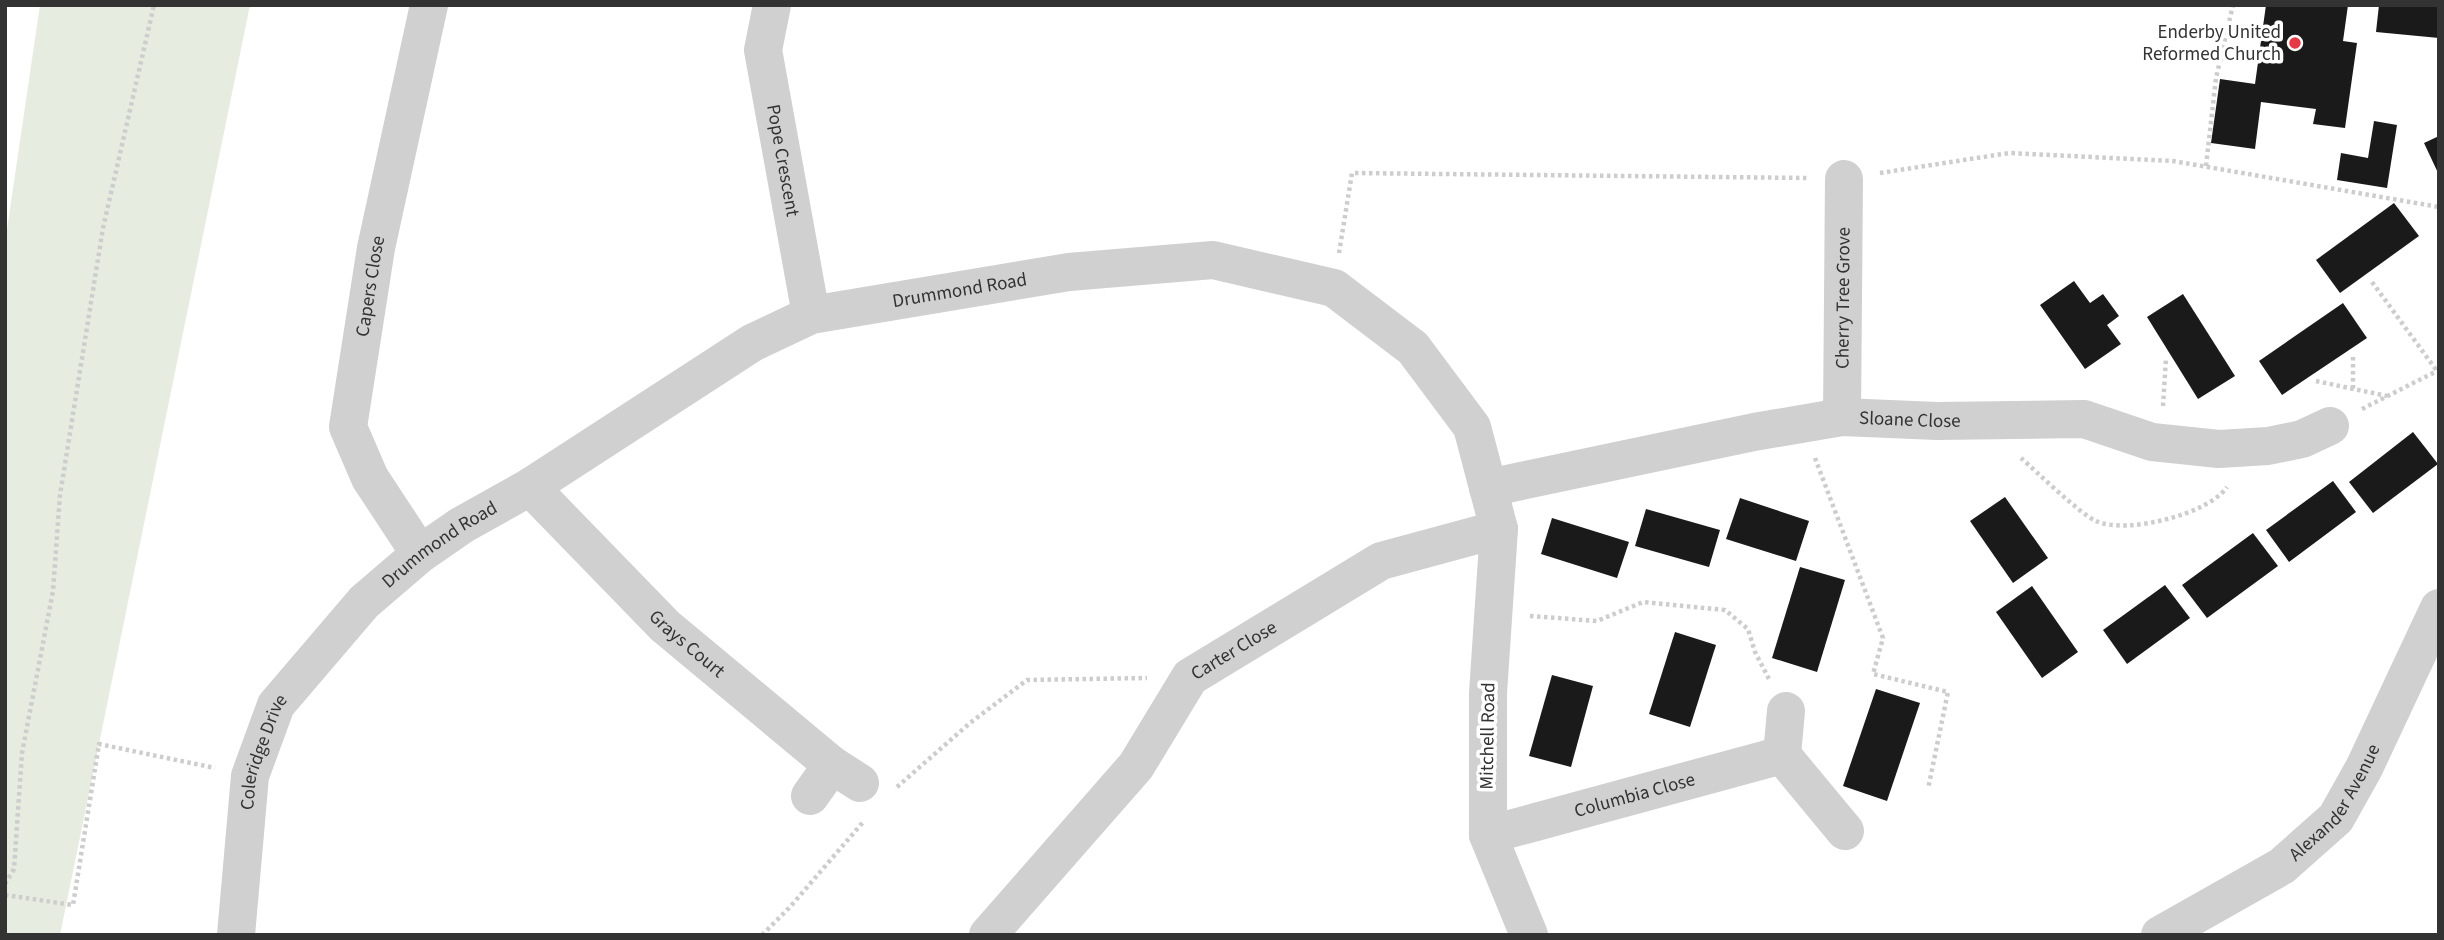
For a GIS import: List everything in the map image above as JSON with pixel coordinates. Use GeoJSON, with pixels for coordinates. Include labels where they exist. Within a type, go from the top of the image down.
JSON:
{"type":"FeatureCollection","features":[{"type":"Feature","properties":{"kind":"street","name":"Capers Close"},"geometry":{"type":"LineString","coordinates":[[420,554],[370,478],[348,427],[376,248],[429,5]]}},
{"type":"Feature","properties":{"kind":"street","name":"Pope Crescent"},"geometry":{"type":"LineString","coordinates":[[772,5],[763,50],[811,315]]}},
{"type":"Feature","properties":{"kind":"street","name":"Cherry Tree Grove"},"geometry":{"type":"LineString","coordinates":[[1842,417],[1844,179]]}},
{"type":"Feature","properties":{"kind":"street","name":"Drummond Road"},"geometry":{"type":"LineString","coordinates":[[364,601],[420,554],[462,525],[530,488],[752,343],[811,315],[1069,272],[1213,260],[1334,288],[1413,348],[1472,428],[1499,529]]}},
{"type":"Feature","properties":{"kind":"street","name":"Sloane Close"},"geometry":{"type":"LineString","coordinates":[[1488,488],[1842,417],[2084,419],[2162,443],[2219,449],[2302,439],[2330,426]]}},
{"type":"Feature","properties":{"kind":"street","name":"Grays Court"},"geometry":{"type":"LineString","coordinates":[[530,488],[665,625],[858,782]]}},
{"type":"Feature","properties":{"kind":"street","name":"Mitchell Road"},"geometry":{"type":"LineString","coordinates":[[1499,529],[1488,693],[1488,835],[1529,935]]}},
{"type":"Feature","properties":{"kind":"street","name":"Carter Close"},"geometry":{"type":"LineString","coordinates":[[1007,928],[1136,766],[1190,677],[1381,561],[1499,529]]}},
{"type":"Feature","properties":{"kind":"street","name":"Coleridge Drive"},"geometry":{"type":"LineString","coordinates":[[236,935],[250,776],[276,705],[364,601]]}},
{"type":"Feature","properties":{"kind":"street","name":"Alexander Avenue"},"geometry":{"type":"LineString","coordinates":[[2160,935],[2282,866],[2336,817],[2364,768],[2439,608]]}},
{"type":"Feature","properties":{"kind":"street"},"geometry":{"type":"LineString","coordinates":[[1786,711],[1782,755],[1845,831]]}},
{"type":"Feature","properties":{"kind":"street","name":"Columbia Close"},"geometry":{"type":"LineString","coordinates":[[1488,835],[1782,755]]}},
{"type":"Feature","properties":{"kind":"street"},"geometry":{"type":"LineString","coordinates":[[810,796],[858,782]]}},
{"type":"Feature","properties":{"kind":"path"},"geometry":{"type":"LineString","coordinates":[[5,884],[14,869],[22,753],[53,591],[60,495],[101,241],[154,5]]}},
{"type":"Feature","properties":{"kind":"path"},"geometry":{"type":"LineString","coordinates":[[2206,166],[2216,78],[2233,5]]}},
{"type":"Feature","properties":{"kind":"path"},"geometry":{"type":"LineString","coordinates":[[2330,426],[2438,370],[2372,282]]}},
{"type":"Feature","properties":{"kind":"path"},"geometry":{"type":"LineString","coordinates":[[2353,357],[2354,389]]}},
{"type":"Feature","properties":{"kind":"path"},"geometry":{"type":"LineString","coordinates":[[2162,443],[2166,358]]}},
{"type":"Feature","properties":{"kind":"path"},"geometry":{"type":"LineString","coordinates":[[2316,381],[2387,396]]}},
{"type":"Feature","properties":{"kind":"path"},"geometry":{"type":"LineString","coordinates":[[1975,420],[2097,522],[2125,524],[2176,518],[2204,506],[2220,496],[2251,447]]}},
{"type":"Feature","properties":{"kind":"path"},"geometry":{"type":"LineString","coordinates":[[1803,424],[1883,638],[1873,674],[1948,692],[1928,789]]}},
{"type":"Feature","properties":{"kind":"path"},"geometry":{"type":"LineString","coordinates":[[1493,612],[1597,621],[1643,602],[1725,610],[1748,629],[1755,652],[1786,711]]}},
{"type":"Feature","properties":{"kind":"path"},"geometry":{"type":"LineString","coordinates":[[762,935],[790,907],[858,782],[970,723],[1027,680],[1190,677]]}},
{"type":"Feature","properties":{"kind":"path"},"geometry":{"type":"LineString","coordinates":[[5,895],[73,905],[100,744],[250,776]]}},
{"type":"Feature","properties":{"kind":"shaded area"},"geometry":{"type":"Polygon","coordinates":[[[40,5],[250,5],[60,935],[5,935],[5,243],[40,5]]]}},
{"type":"Feature","properties":{"kind":"building"},"geometry":{"type":"Polygon","coordinates":[[[2266,5],[2348,5],[2343,41],[2357,43],[2345,128],[2313,124],[2316,109],[2261,102],[2255,149],[2211,143],[2220,79],[2255,84],[2266,5]]]}},
{"type":"Feature","properties":{"kind":"building"},"geometry":{"type":"Polygon","coordinates":[[[2379,5],[2439,5],[2439,38],[2376,32],[2379,5]]]}},
{"type":"Feature","properties":{"kind":"building"},"geometry":{"type":"Polygon","coordinates":[[[2374,121],[2397,125],[2387,188],[2337,180],[2341,153],[2368,158],[2374,121]]]}},
{"type":"Feature","properties":{"kind":"building"},"geometry":{"type":"Polygon","coordinates":[[[2439,136],[2439,175],[2424,143],[2439,136]]]}},
{"type":"Feature","properties":{"kind":"building"},"geometry":{"type":"Polygon","coordinates":[[[2394,203],[2419,236],[2340,293],[2316,260],[2394,203]]]}},
{"type":"Feature","properties":{"kind":"building"},"geometry":{"type":"Polygon","coordinates":[[[2074,281],[2090,303],[2103,294],[2119,316],[2107,325],[2121,344],[2085,369],[2040,305],[2074,281]]]}},
{"type":"Feature","properties":{"kind":"building"},"geometry":{"type":"Polygon","coordinates":[[[2183,294],[2235,376],[2198,399],[2147,317],[2183,294]]]}},
{"type":"Feature","properties":{"kind":"building"},"geometry":{"type":"Polygon","coordinates":[[[2343,303],[2367,338],[2282,395],[2259,361],[2343,303]]]}},
{"type":"Feature","properties":{"kind":"building"},"geometry":{"type":"Polygon","coordinates":[[[2413,432],[2438,464],[2373,513],[2349,482],[2413,432]]]}},
{"type":"Feature","properties":{"kind":"building"},"geometry":{"type":"Polygon","coordinates":[[[2333,481],[2356,512],[2289,562],[2266,530],[2333,481]]]}},
{"type":"Feature","properties":{"kind":"building"},"geometry":{"type":"Polygon","coordinates":[[[2005,497],[2048,558],[2013,583],[1970,521],[2005,497]]]}},
{"type":"Feature","properties":{"kind":"building"},"geometry":{"type":"Polygon","coordinates":[[[1740,498],[1809,521],[1796,561],[1726,539],[1740,498]]]}},
{"type":"Feature","properties":{"kind":"building"},"geometry":{"type":"Polygon","coordinates":[[[1646,509],[1720,530],[1709,567],[1635,546],[1646,509]]]}},
{"type":"Feature","properties":{"kind":"building"},"geometry":{"type":"Polygon","coordinates":[[[1552,518],[1629,542],[1617,578],[1541,554],[1552,518]]]}},
{"type":"Feature","properties":{"kind":"building"},"geometry":{"type":"Polygon","coordinates":[[[2253,533],[2278,566],[2207,618],[2182,585],[2253,533]]]}},
{"type":"Feature","properties":{"kind":"building"},"geometry":{"type":"Polygon","coordinates":[[[1800,567],[1845,580],[1817,672],[1772,658],[1800,567]]]}},
{"type":"Feature","properties":{"kind":"building"},"geometry":{"type":"Polygon","coordinates":[[[2165,585],[2190,618],[2127,664],[2103,630],[2165,585]]]}},
{"type":"Feature","properties":{"kind":"building"},"geometry":{"type":"Polygon","coordinates":[[[2032,586],[2078,652],[2042,678],[1996,612],[2032,586]]]}},
{"type":"Feature","properties":{"kind":"building"},"geometry":{"type":"Polygon","coordinates":[[[1675,632],[1716,645],[1690,727],[1649,714],[1675,632]]]}},
{"type":"Feature","properties":{"kind":"building"},"geometry":{"type":"Polygon","coordinates":[[[1552,675],[1593,686],[1571,767],[1529,756],[1552,675]]]}},
{"type":"Feature","properties":{"kind":"building"},"geometry":{"type":"Polygon","coordinates":[[[1876,689],[1920,703],[1887,801],[1843,786],[1876,689]]]}},
{"type":"Feature","properties":{"kind":"place","name":"Enderby United Reformed Church"},"geometry":{"type":"Point","coordinates":[2295,43]}}]}
